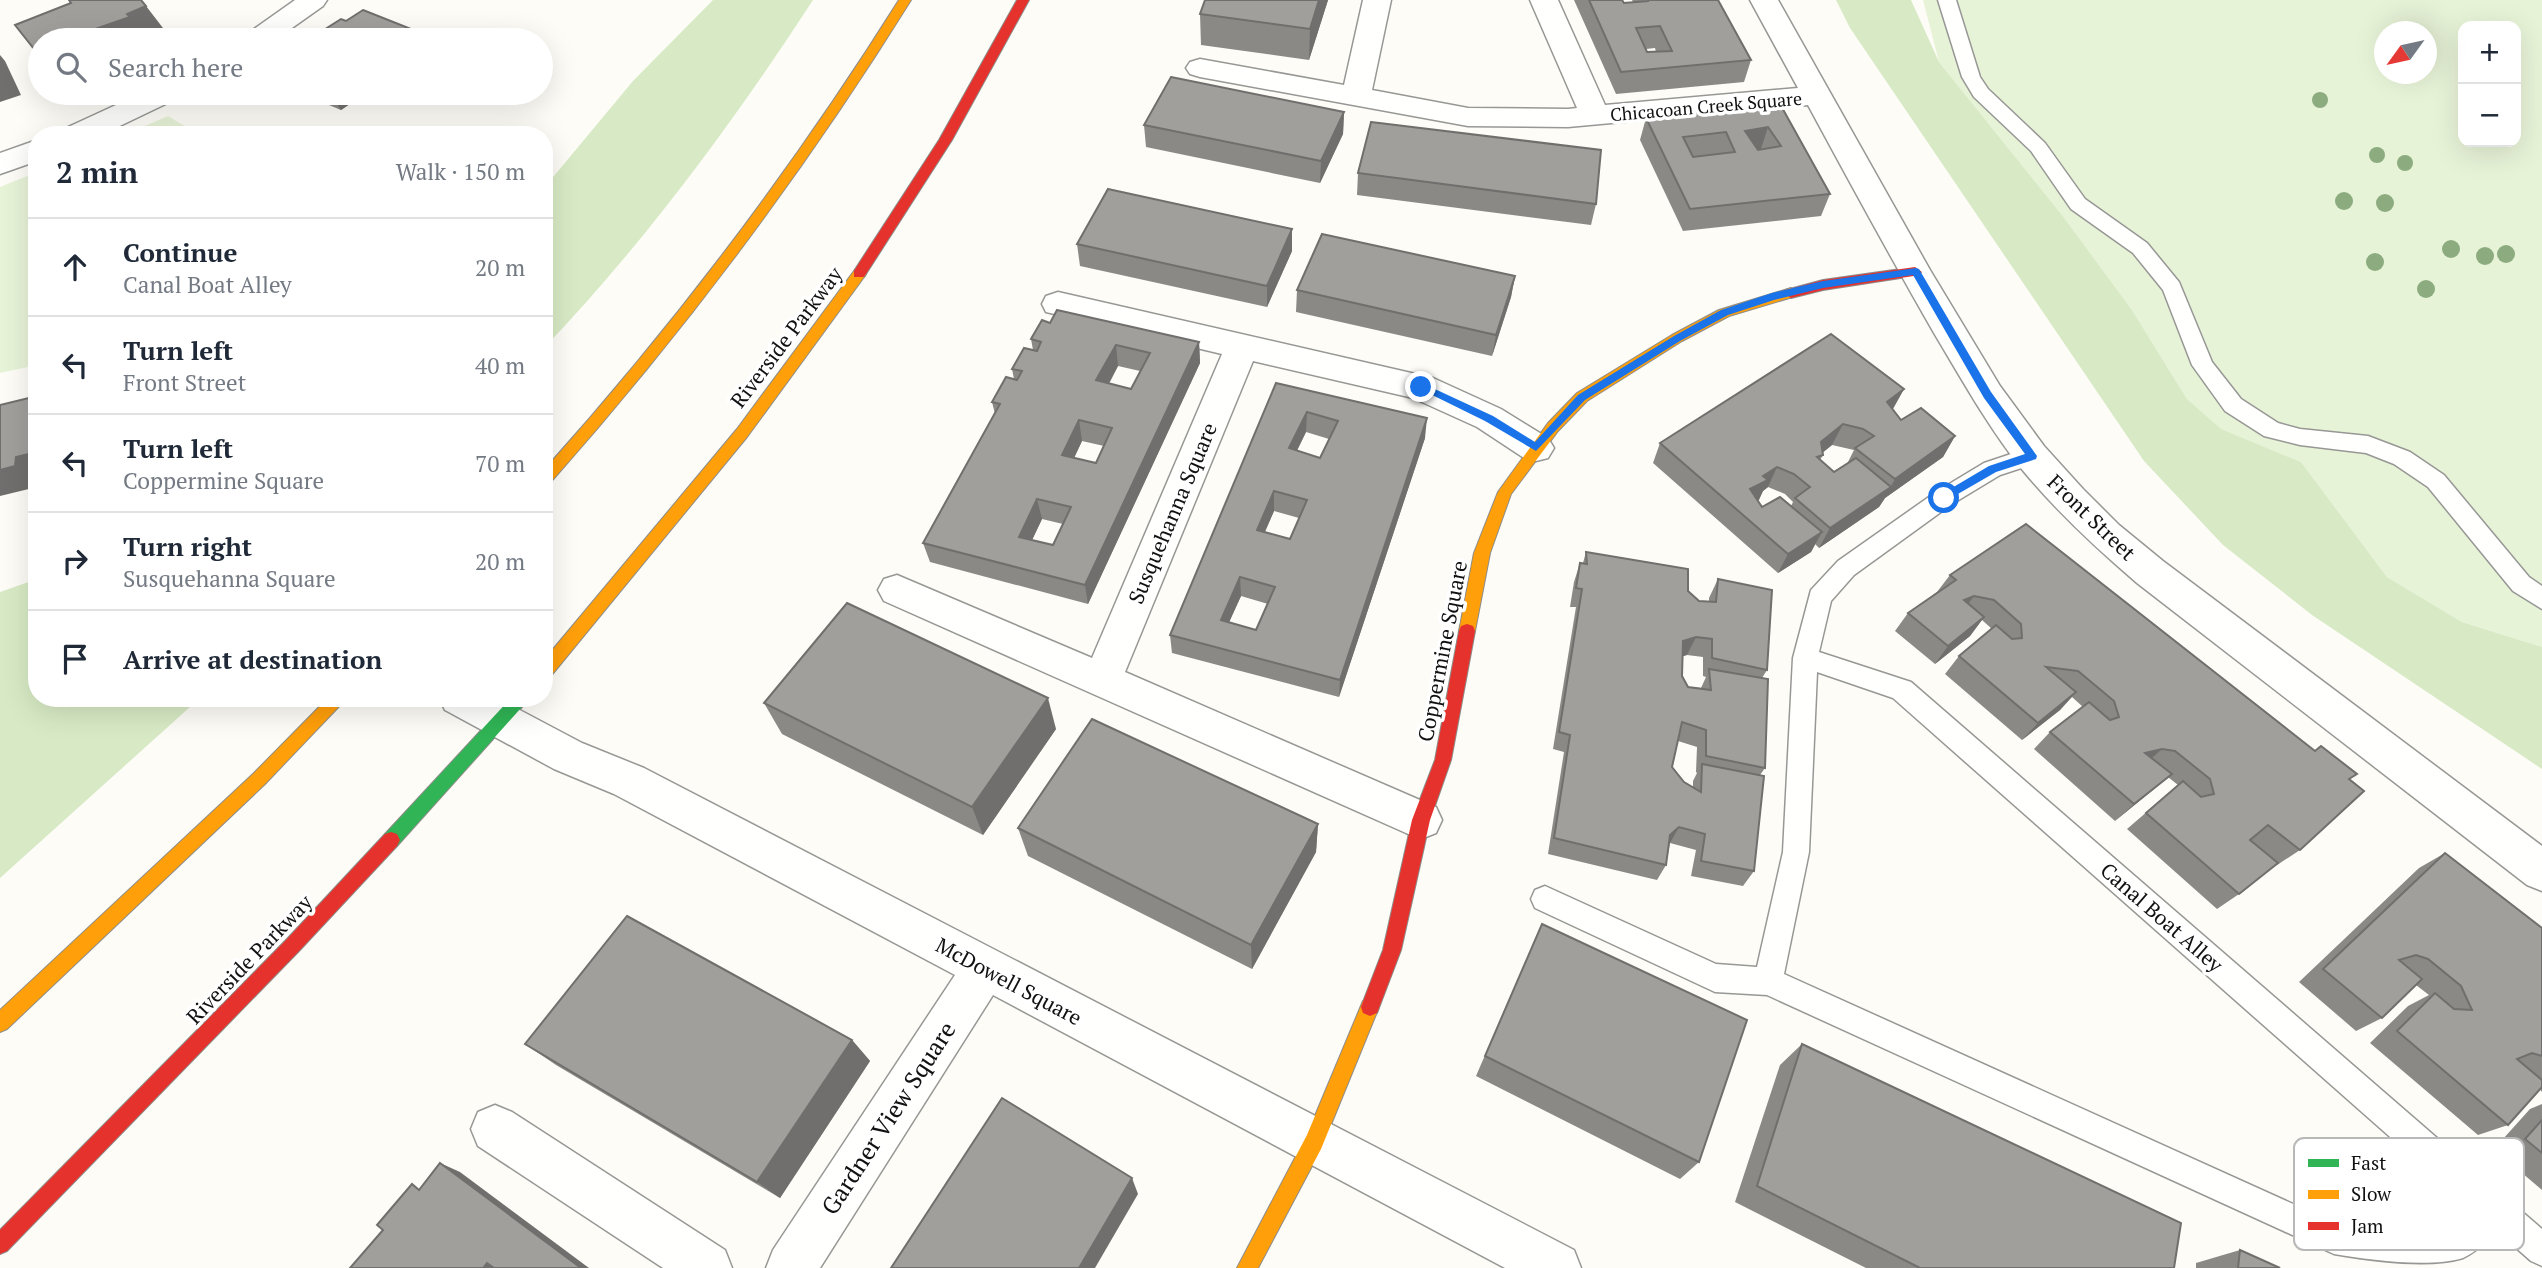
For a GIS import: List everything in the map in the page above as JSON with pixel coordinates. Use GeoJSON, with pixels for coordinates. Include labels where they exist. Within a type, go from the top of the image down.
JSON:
{"type":"FeatureCollection","features":[{"type":"Feature","properties":{"kind":"main road"},"geometry":{"type":"LineString","coordinates":[[553,470],[682,323],[781,190],[866,67],[905,0]]}},
{"type":"Feature","properties":{"kind":"main road","name":"Riverside Parkway"},"geometry":{"type":"LineString","coordinates":[[553,661],[629,572],[763,403],[873,255],[946,140],[1023,0]]}},
{"type":"Feature","properties":{"kind":"main road","name":"Coppermine Square"},"geometry":{"type":"LineString","coordinates":[[1247,1268],[1314,1142],[1355,1047],[1392,950],[1421,820],[1443,760],[1482,553],[1505,492],[1536,447],[1582,397],[1677,338],[1724,313],[1772,297],[1823,285],[1916,272]]}},
{"type":"Feature","properties":{"kind":"main road"},"geometry":{"type":"LineString","coordinates":[[0,1023],[259,779],[330,707]]}},
{"type":"Feature","properties":{"kind":"main road","name":"Riverside Parkway"},"geometry":{"type":"LineString","coordinates":[[0,1244],[293,945],[512,710]]}},
{"type":"Feature","properties":{"kind":"street"},"geometry":{"type":"LineString","coordinates":[[274,28],[313,0]]}},
{"type":"Feature","properties":{"kind":"street"},"geometry":{"type":"LineString","coordinates":[[1356,97],[1377,0]]}},
{"type":"Feature","properties":{"kind":"street","name":"Chicacoan Creek Square"},"geometry":{"type":"LineString","coordinates":[[1544,0],[1595,116]]}},
{"type":"Feature","properties":{"kind":"street","name":"Front Street"},"geometry":{"type":"LineString","coordinates":[[1764,0],[1988,395],[2032,456],[2106,535],[2150,572],[2542,872]]}},
{"type":"Feature","properties":{"kind":"street","name":"Chicacoan Creek Square"},"geometry":{"type":"LineString","coordinates":[[1200,68],[1468,117],[1595,116],[1817,95]]}},
{"type":"Feature","properties":{"kind":"street"},"geometry":{"type":"LineString","coordinates":[[95,126],[140,105]]}},
{"type":"Feature","properties":{"kind":"street"},"geometry":{"type":"LineString","coordinates":[[0,164],[28,153]]}},
{"type":"Feature","properties":{"kind":"street"},"geometry":{"type":"LineString","coordinates":[[1058,303],[1421,387],[1489,418],[1536,447]]}},
{"type":"Feature","properties":{"kind":"street","name":"Susquehanna Square"},"geometry":{"type":"LineString","coordinates":[[1102,680],[1242,346]]}},
{"type":"Feature","properties":{"kind":"street"},"geometry":{"type":"LineString","coordinates":[[897,590],[1421,820]]}},
{"type":"Feature","properties":{"kind":"street","name":"McDowell Square"},"geometry":{"type":"LineString","coordinates":[[512,710],[568,756],[629,781],[1556,1268]]}},
{"type":"Feature","properties":{"kind":"street","name":"Gardner View Square"},"geometry":{"type":"LineString","coordinates":[[791,1268],[985,968]]}},
{"type":"Feature","properties":{"kind":"street"},"geometry":{"type":"LineString","coordinates":[[495,1129],[707,1268]]}},
{"type":"Feature","properties":{"kind":"lane"},"geometry":{"type":"LineString","coordinates":[[1947,0],[1971,77],[1981,93],[2038,147],[2078,204],[2140,248],[2172,287],[2203,365],[2233,405],[2272,430],[2300,437],[2368,445],[2402,458],[2436,481],[2521,584],[2542,600]]}},
{"type":"Feature","properties":{"kind":"lane"},"geometry":{"type":"LineString","coordinates":[[1768,981],[1796,852],[1805,658],[1820,597],[1846,568],[1944,498],[1992,469],[2032,456]]}},
{"type":"Feature","properties":{"kind":"lane","name":"Canal Boat Alley"},"geometry":{"type":"LineString","coordinates":[[1805,658],[1902,690],[2415,1138]]}},
{"type":"Feature","properties":{"kind":"lane"},"geometry":{"type":"LineString","coordinates":[[1545,899],[1715,978],[1768,981],[2294,1220]]}},
{"type":"Feature","properties":{"kind":"lane","name":"Canal Boat Alley"},"geometry":{"type":"LineString","coordinates":[[2524,1234],[2542,1250]]}},
{"type":"Feature","properties":{"kind":"green space"},"geometry":{"type":"Polygon","coordinates":[[[713,0],[813,0],[686,180],[617,266],[553,338],[553,177],[633,81],[713,0]]]}},
{"type":"Feature","properties":{"kind":"green space"},"geometry":{"type":"Polygon","coordinates":[[[1836,0],[1911,0],[1939,62],[2062,215],[2132,310],[2187,399],[2221,429],[2301,462],[2387,577],[2462,622],[2542,647],[2542,769],[2312,615],[2223,545],[2144,461],[1850,28],[1836,0]]]}},
{"type":"Feature","properties":{"kind":"green space"},"geometry":{"type":"Polygon","coordinates":[[[1923,0],[2542,0],[2542,647],[2462,622],[2387,577],[2301,462],[2220,429],[2187,399],[2132,310],[2062,215],[1939,62],[1923,0]]]}},
{"type":"Feature","properties":{"kind":"green space"},"geometry":{"type":"Polygon","coordinates":[[[168,116],[184,126],[145,126],[168,116]]]}},
{"type":"Feature","properties":{"kind":"green space"},"geometry":{"type":"Polygon","coordinates":[[[28,176],[28,367],[0,373],[0,187],[28,176]]]}},
{"type":"Feature","properties":{"kind":"green space"},"geometry":{"type":"Polygon","coordinates":[[[28,582],[28,707],[190,707],[0,878],[0,592],[28,582]]]}},
{"type":"Feature","properties":{"kind":"building"},"geometry":{"type":"Polygon","coordinates":[[[69,0],[141,0],[146,6],[127,14],[130,17],[98,28],[28,28],[28,41],[15,25],[71,3],[69,0]]]}},
{"type":"Feature","properties":{"kind":"building"},"geometry":{"type":"Polygon","coordinates":[[[1205,0],[1319,0],[1310,29],[1200,14],[1205,0]]]}},
{"type":"Feature","properties":{"kind":"building"},"geometry":{"type":"Polygon","coordinates":[[[1589,0],[1622,0],[1624,3],[1648,0],[1718,0],[1751,60],[1621,72],[1589,0]],[[1660,26],[1636,28],[1647,52],[1672,51],[1660,26]]]}},
{"type":"Feature","properties":{"kind":"building"},"geometry":{"type":"Polygon","coordinates":[[[363,10],[408,28],[327,28],[341,19],[346,21],[363,10]]]}},
{"type":"Feature","properties":{"kind":"building"},"geometry":{"type":"Polygon","coordinates":[[[1171,77],[1344,112],[1321,161],[1144,125],[1171,77]]]}},
{"type":"Feature","properties":{"kind":"building"},"geometry":{"type":"Polygon","coordinates":[[[1780,104],[1830,194],[1690,209],[1646,118],[1780,104]],[[1768,127],[1745,131],[1758,150],[1781,146],[1768,127]],[[1726,132],[1683,137],[1693,157],[1735,152],[1726,132]]]}},
{"type":"Feature","properties":{"kind":"building"},"geometry":{"type":"Polygon","coordinates":[[[1371,122],[1601,150],[1596,204],[1358,173],[1371,122]]]}},
{"type":"Feature","properties":{"kind":"building"},"geometry":{"type":"Polygon","coordinates":[[[1108,189],[1292,229],[1267,286],[1077,244],[1108,189]]]}},
{"type":"Feature","properties":{"kind":"building"},"geometry":{"type":"Polygon","coordinates":[[[1322,234],[1515,276],[1496,335],[1297,290],[1322,234]]]}},
{"type":"Feature","properties":{"kind":"building"},"geometry":{"type":"Polygon","coordinates":[[[1057,310],[1199,342],[1085,585],[923,543],[1000,404],[992,402],[1006,377],[1017,380],[1022,371],[1012,369],[1024,348],[1037,351],[1041,342],[1031,339],[1042,320],[1050,323],[1057,310]],[[1116,345],[1096,380],[1131,389],[1150,353],[1116,345]],[[1079,420],[1062,455],[1096,463],[1112,428],[1079,420]],[[1037,499],[1019,537],[1053,545],[1071,507],[1037,499]]]}},
{"type":"Feature","properties":{"kind":"building"},"geometry":{"type":"Polygon","coordinates":[[[1831,334],[1904,389],[1887,402],[1901,420],[1921,408],[1955,436],[1895,479],[1855,448],[1874,436],[1863,429],[1843,424],[1821,442],[1823,455],[1817,457],[1834,472],[1856,458],[1891,487],[1830,528],[1795,498],[1810,487],[1794,474],[1777,467],[1763,476],[1768,480],[1750,489],[1762,507],[1780,497],[1822,532],[1788,554],[1660,443],[1831,334]]]}},
{"type":"Feature","properties":{"kind":"building"},"geometry":{"type":"Polygon","coordinates":[[[1276,383],[1427,418],[1340,680],[1170,635],[1276,383]],[[1307,412],[1289,448],[1320,458],[1338,421],[1307,412]],[[1274,491],[1257,530],[1290,539],[1307,500],[1274,491]],[[1240,577],[1221,620],[1256,630],[1275,587],[1240,577]]]}},
{"type":"Feature","properties":{"kind":"building"},"geometry":{"type":"Polygon","coordinates":[[[28,398],[28,454],[16,457],[15,466],[0,470],[0,405],[28,398]]]}},
{"type":"Feature","properties":{"kind":"building"},"geometry":{"type":"Polygon","coordinates":[[[2026,524],[2315,751],[2321,746],[2357,774],[2349,779],[2364,791],[2300,850],[2268,825],[2250,840],[2278,863],[2239,894],[2146,813],[2183,781],[2201,797],[2214,794],[2210,779],[2175,751],[2162,749],[2145,753],[2172,774],[2134,804],[2050,732],[2089,702],[2110,720],[2119,717],[2114,701],[2078,671],[2046,667],[2076,692],[2038,723],[1959,656],[1996,625],[2012,639],[2022,638],[2021,624],[1994,600],[1974,596],[1964,600],[1984,617],[1948,646],[1908,613],[1956,580],[1950,575],[2026,524]]]}},
{"type":"Feature","properties":{"kind":"building"},"geometry":{"type":"Polygon","coordinates":[[[1586,552],[1688,569],[1688,591],[1699,601],[1716,602],[1718,579],[1772,590],[1767,670],[1712,658],[1712,639],[1696,637],[1683,641],[1682,676],[1688,687],[1711,690],[1709,669],[1768,679],[1765,768],[1706,756],[1706,730],[1682,722],[1672,767],[1684,782],[1701,792],[1702,764],[1764,776],[1754,871],[1701,861],[1705,834],[1679,827],[1670,835],[1666,865],[1554,838],[1570,735],[1559,732],[1582,589],[1576,588],[1580,563],[1587,564],[1586,552]]]}},
{"type":"Feature","properties":{"kind":"building"},"geometry":{"type":"Polygon","coordinates":[[[847,603],[1048,698],[972,807],[764,703],[847,603]]]}},
{"type":"Feature","properties":{"kind":"building"},"geometry":{"type":"Polygon","coordinates":[[[1092,719],[1318,824],[1251,945],[1018,828],[1092,719]]]}},
{"type":"Feature","properties":{"kind":"building"},"geometry":{"type":"Polygon","coordinates":[[[2445,853],[2542,928],[2542,1056],[2532,1053],[2517,1059],[2542,1080],[2542,1087],[2508,1125],[2397,1031],[2435,993],[2454,1009],[2472,1010],[2461,986],[2428,959],[2416,955],[2399,960],[2422,979],[2382,1018],[2323,969],[2445,853]]]}},
{"type":"Feature","properties":{"kind":"building"},"geometry":{"type":"Polygon","coordinates":[[[627,916],[852,1040],[757,1182],[525,1044],[627,916]]]}},
{"type":"Feature","properties":{"kind":"building"},"geometry":{"type":"Polygon","coordinates":[[[1542,924],[1747,1020],[1699,1162],[1485,1056],[1542,924]]]}},
{"type":"Feature","properties":{"kind":"building"},"geometry":{"type":"Polygon","coordinates":[[[1802,1044],[2181,1223],[2174,1268],[1920,1268],[1757,1186],[1802,1044]]]}},
{"type":"Feature","properties":{"kind":"building"},"geometry":{"type":"Polygon","coordinates":[[[1002,1098],[1132,1178],[1079,1268],[891,1268],[1002,1098]]]}},
{"type":"Feature","properties":{"kind":"building"},"geometry":{"type":"Polygon","coordinates":[[[2542,1120],[2542,1153],[2525,1139],[2542,1120]]]}},
{"type":"Feature","properties":{"kind":"building"},"geometry":{"type":"Polygon","coordinates":[[[440,1163],[581,1268],[494,1268],[487,1263],[483,1268],[350,1268],[383,1230],[377,1225],[412,1184],[419,1190],[440,1163]]]}},
{"type":"Feature","properties":{"kind":"building"},"geometry":{"type":"Polygon","coordinates":[[[2240,1250],[2280,1268],[2238,1268],[2240,1250]]]}},
{"type":"Feature","properties":{"kind":"traffic: fast"},"geometry":{"type":"LineString","coordinates":[[391,840],[514,707]]}},
{"type":"Feature","properties":{"kind":"traffic: slow"},"geometry":{"type":"LineString","coordinates":[[553,470],[643,366],[736,249],[823,127],[905,0]]}},
{"type":"Feature","properties":{"kind":"traffic: slow"},"geometry":{"type":"LineString","coordinates":[[553,661],[742,433],[859,274]]}},
{"type":"Feature","properties":{"kind":"traffic: slow"},"geometry":{"type":"LineString","coordinates":[[1467,631],[1482,553],[1505,492],[1553,427],[1582,397],[1677,338],[1724,313],[1791,293]]}},
{"type":"Feature","properties":{"kind":"traffic: slow"},"geometry":{"type":"LineString","coordinates":[[0,1023],[259,779],[330,707]]}},
{"type":"Feature","properties":{"kind":"traffic: slow"},"geometry":{"type":"LineString","coordinates":[[1247,1268],[1314,1142],[1370,1007]]}},
{"type":"Feature","properties":{"kind":"traffic: jam"},"geometry":{"type":"LineString","coordinates":[[859,274],[946,140],[1023,0]]}},
{"type":"Feature","properties":{"kind":"traffic: jam"},"geometry":{"type":"LineString","coordinates":[[1791,293],[1823,285],[1915,272]]}},
{"type":"Feature","properties":{"kind":"traffic: jam"},"geometry":{"type":"LineString","coordinates":[[1370,1007],[1392,950],[1421,820],[1443,760],[1467,631]]}},
{"type":"Feature","properties":{"kind":"traffic: jam"},"geometry":{"type":"LineString","coordinates":[[0,1244],[293,945],[391,840]]}},
{"type":"Feature","properties":{"kind":"route"},"geometry":{"type":"LineString","coordinates":[[1421,387],[1489,418],[1536,447],[1582,397],[1677,338],[1724,313],[1772,297],[1823,285],[1916,272],[1988,395],[2032,456],[1992,469],[1944,498]]}}]}
